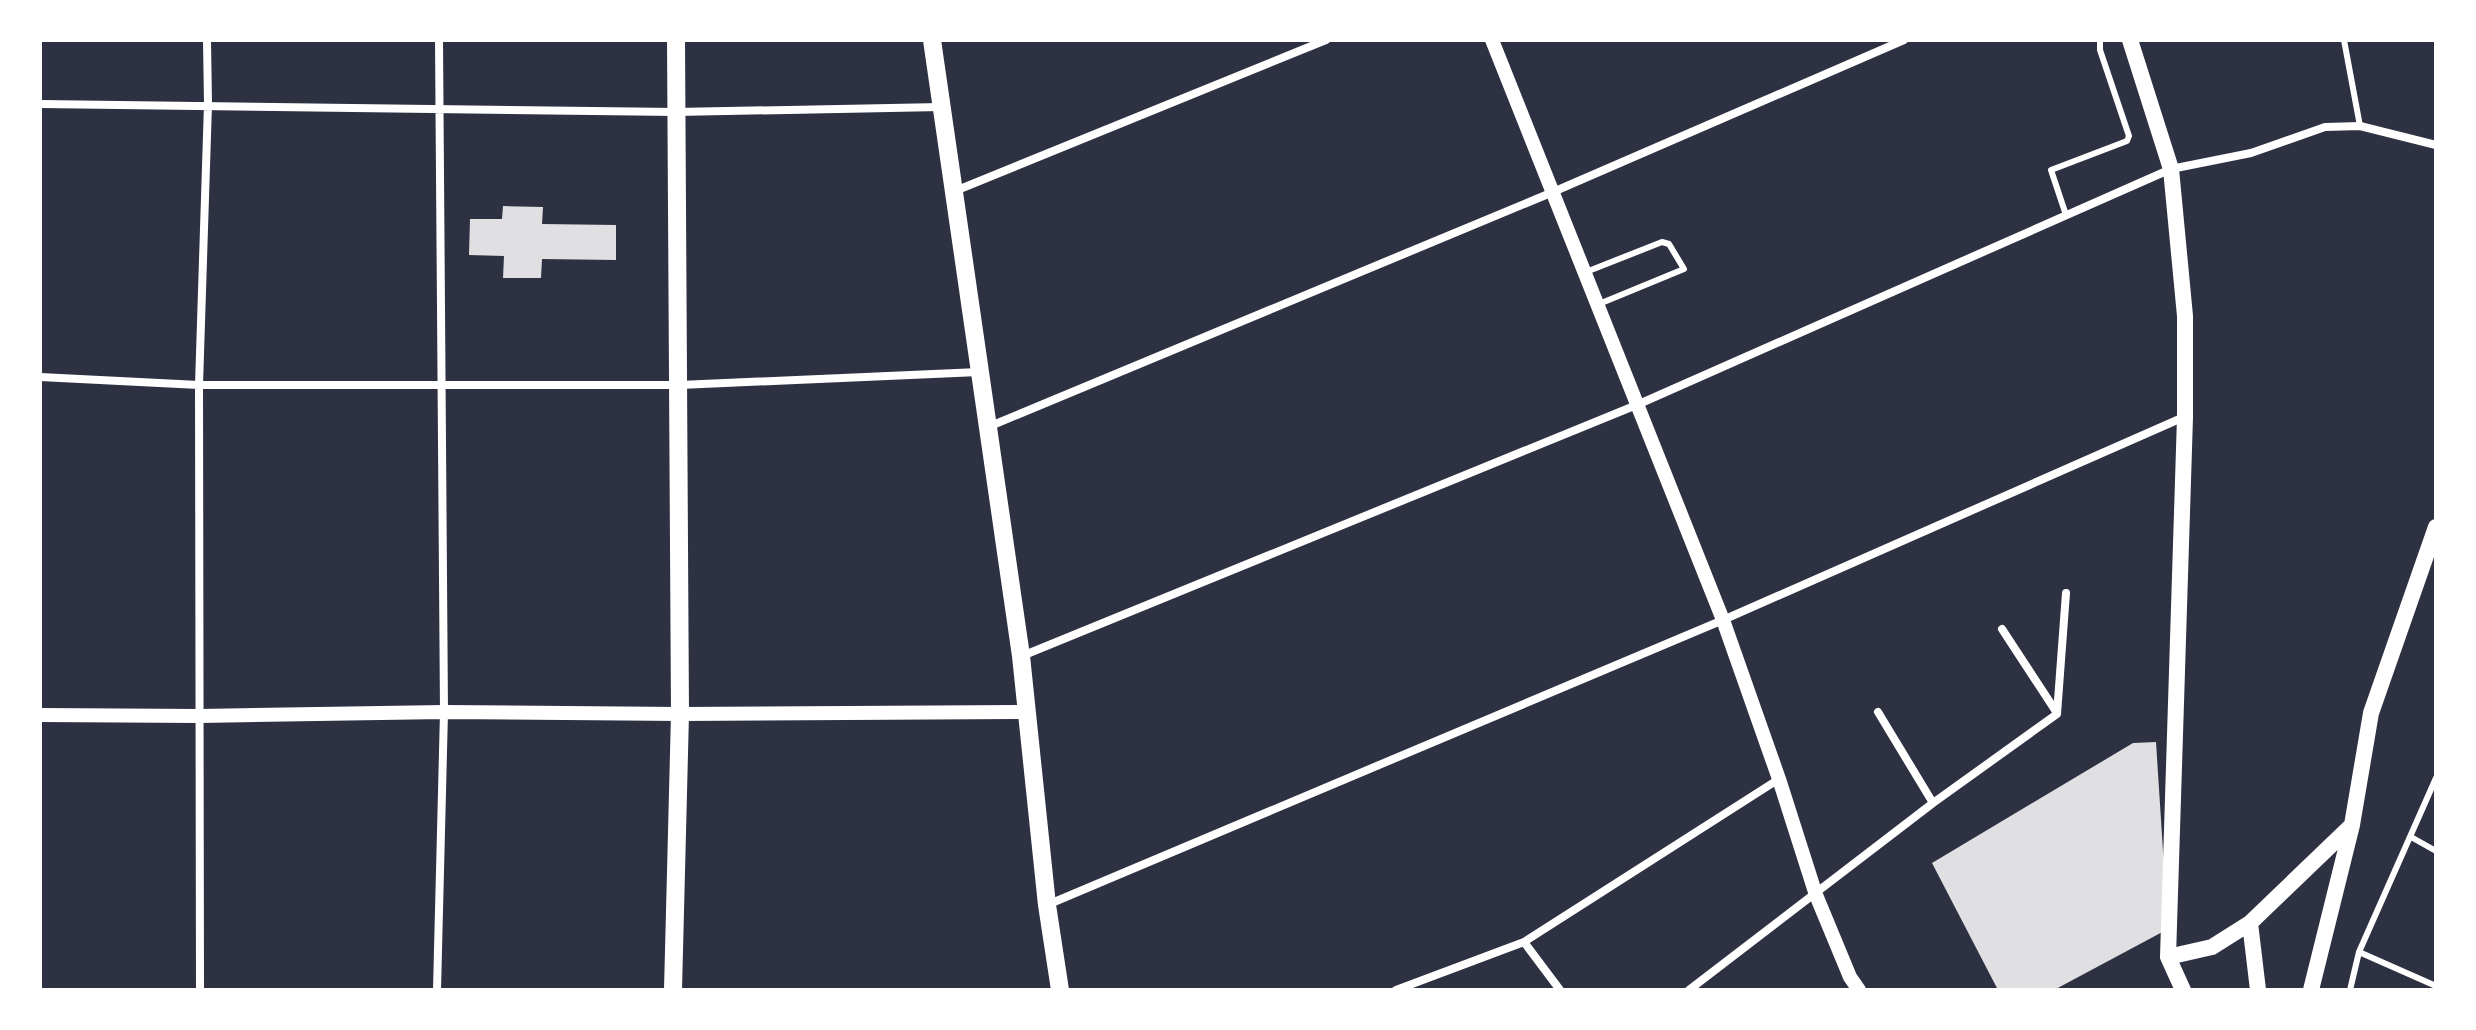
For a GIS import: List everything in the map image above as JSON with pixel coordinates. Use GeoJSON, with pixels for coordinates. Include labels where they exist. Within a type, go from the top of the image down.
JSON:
{"type":"FeatureCollection","features":[{"type":"Feature","properties":{"kind":"main road"},"geometry":{"type":"LineString","coordinates":[[673,990],[680,714],[676,40]]}},
{"type":"Feature","properties":{"kind":"main road"},"geometry":{"type":"LineString","coordinates":[[932,40],[1021,656],[1047,905],[1060,990]]}},
{"type":"Feature","properties":{"kind":"main road"},"geometry":{"type":"LineString","coordinates":[[2130,40],[2171,169],[2185,316],[2185,417],[2168,957],[2182,990]]}},
{"type":"Feature","properties":{"kind":"main road"},"geometry":{"type":"LineString","coordinates":[[2311,990],[2352,825],[2371,713],[2436,527]]}},
{"type":"Feature","properties":{"kind":"main road"},"geometry":{"type":"LineString","coordinates":[[2168,957],[2212,947],[2250,923],[2352,825]]}},
{"type":"Feature","properties":{"kind":"main road"},"geometry":{"type":"LineString","coordinates":[[2250,923],[2258,990]]}},
{"type":"Feature","properties":{"kind":"street"},"geometry":{"type":"LineString","coordinates":[[200,990],[199,385],[208,104],[207,40]]}},
{"type":"Feature","properties":{"kind":"street"},"geometry":{"type":"LineString","coordinates":[[437,990],[444,712],[439,40]]}},
{"type":"Feature","properties":{"kind":"street"},"geometry":{"type":"LineString","coordinates":[[955,191],[1326,40]]}},
{"type":"Feature","properties":{"kind":"street"},"geometry":{"type":"LineString","coordinates":[[1492,40],[1723,620],[1816,895],[1850,977],[1859,990]]}},
{"type":"Feature","properties":{"kind":"street"},"geometry":{"type":"LineString","coordinates":[[988,427],[1553,192],[1904,40]]}},
{"type":"Feature","properties":{"kind":"street"},"geometry":{"type":"LineString","coordinates":[[40,104],[676,112],[941,107]]}},
{"type":"Feature","properties":{"kind":"street"},"geometry":{"type":"LineString","coordinates":[[1021,656],[1639,404],[2171,169],[2251,153],[2325,127],[2360,126],[2436,145]]}},
{"type":"Feature","properties":{"kind":"street"},"geometry":{"type":"LineString","coordinates":[[40,377],[199,385],[680,385],[981,372]]}},
{"type":"Feature","properties":{"kind":"street"},"geometry":{"type":"LineString","coordinates":[[1047,905],[1723,620],[2185,417]]}},
{"type":"Feature","properties":{"kind":"street"},"geometry":{"type":"LineString","coordinates":[[2057,714],[2066,593]]}},
{"type":"Feature","properties":{"kind":"street"},"geometry":{"type":"LineString","coordinates":[[2002,629],[2057,714]]}},
{"type":"Feature","properties":{"kind":"street"},"geometry":{"type":"LineString","coordinates":[[40,715],[1026,712]]}},
{"type":"Feature","properties":{"kind":"street"},"geometry":{"type":"LineString","coordinates":[[1878,712],[1933,803]]}},
{"type":"Feature","properties":{"kind":"street"},"geometry":{"type":"LineString","coordinates":[[1689,990],[1933,803],[2057,714]]}},
{"type":"Feature","properties":{"kind":"street"},"geometry":{"type":"LineString","coordinates":[[1396,990],[1524,942],[1779,779]]}},
{"type":"Feature","properties":{"kind":"street"},"geometry":{"type":"LineString","coordinates":[[1524,942],[1560,990]]}},
{"type":"Feature","properties":{"kind":"lane"},"geometry":{"type":"LineString","coordinates":[[2066,215],[2051,170],[2127,141],[2129,136],[2100,50],[2100,40]]}},
{"type":"Feature","properties":{"kind":"lane"},"geometry":{"type":"LineString","coordinates":[[2344,40],[2360,126]]}},
{"type":"Feature","properties":{"kind":"lane"},"geometry":{"type":"LineString","coordinates":[[1586,272],[1662,242],[1669,244],[1684,269],[1599,304]]}},
{"type":"Feature","properties":{"kind":"lane"},"geometry":{"type":"LineString","coordinates":[[2350,990],[2359,952],[2436,778]]}},
{"type":"Feature","properties":{"kind":"lane"},"geometry":{"type":"LineString","coordinates":[[2411,837],[2436,851]]}},
{"type":"Feature","properties":{"kind":"lane"},"geometry":{"type":"LineString","coordinates":[[2359,952],[2436,986]]}},
{"type":"Feature","properties":{"kind":"building"},"geometry":{"type":"Polygon","coordinates":[[[503,206],[543,207],[542,224],[616,225],[616,260],[542,259],[541,278],[503,278],[504,256],[469,255],[470,219],[502,219],[503,206]]]}},
{"type":"Feature","properties":{"kind":"building"},"geometry":{"type":"Polygon","coordinates":[[[2156,742],[2168,929],[2054,990],[1998,990],[1932,863],[2133,743],[2156,742]]]}}]}
